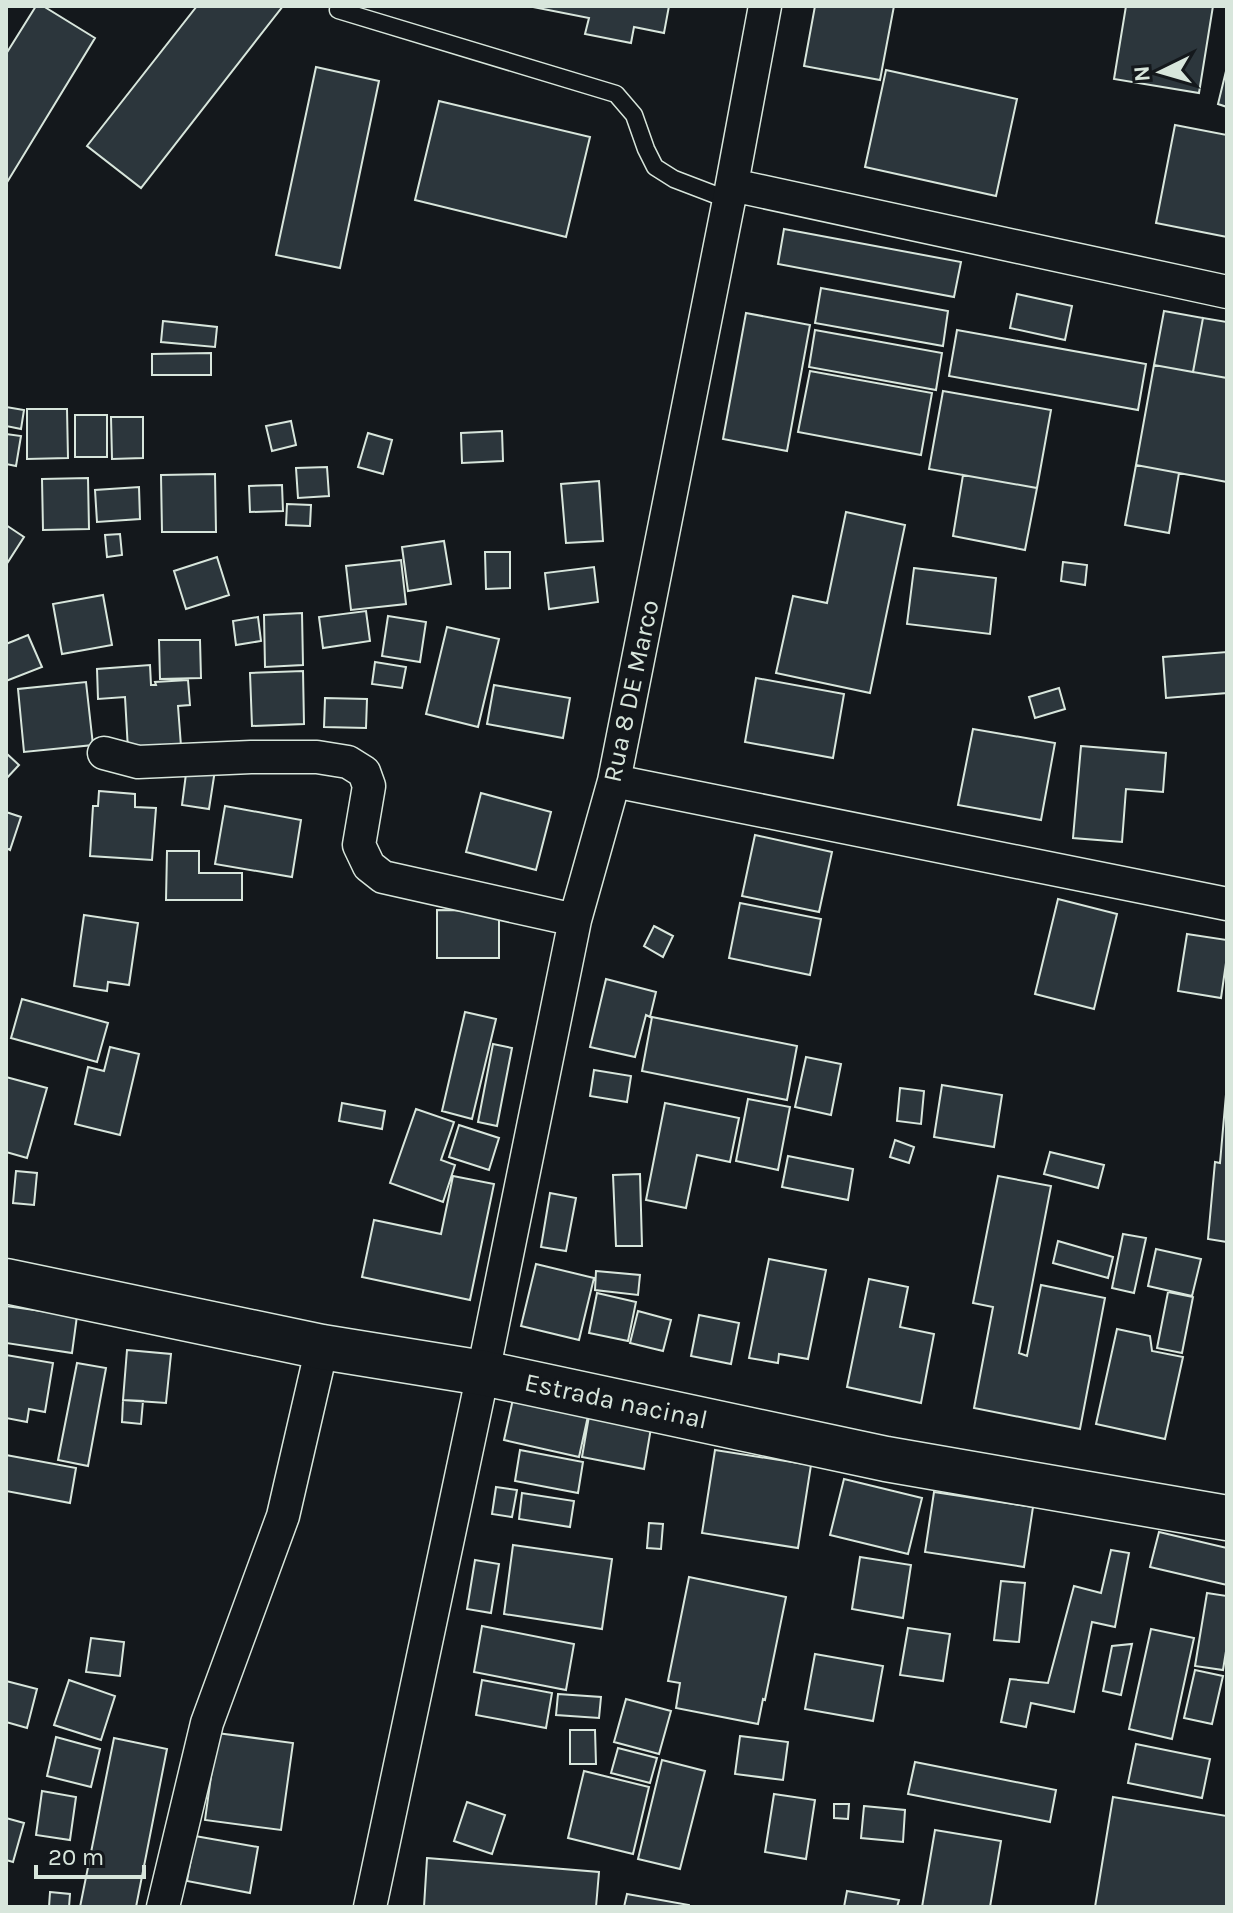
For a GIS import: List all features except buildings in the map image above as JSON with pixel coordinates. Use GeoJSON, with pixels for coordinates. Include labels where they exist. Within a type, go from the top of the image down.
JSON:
{"type":"FeatureCollection","features":[{"type":"Feature","properties":{"kind":"highway","name":"Estrada nacinal"},"geometry":{"type":"LineString","coordinates":[[6,1281],[322,1347],[483,1373],[886,1459],[1227,1518]]}},
{"type":"Feature","properties":{"kind":"street","name":"Rua 8 DE Marco"},"geometry":{"type":"LineString","coordinates":[[370,1907],[575,920],[614,781],[765,6]]}},
{"type":"Feature","properties":{"kind":"street"},"geometry":{"type":"LineString","coordinates":[[731,193],[1227,292]]}},
{"type":"Feature","properties":{"kind":"street"},"geometry":{"type":"LineString","coordinates":[[104,753],[138,762],[317,757],[348,762],[364,772],[369,786],[359,845],[369,866],[383,877],[575,920]]}},
{"type":"Feature","properties":{"kind":"street"},"geometry":{"type":"LineString","coordinates":[[614,781],[1227,904]]}},
{"type":"Feature","properties":{"kind":"street"},"geometry":{"type":"LineString","coordinates":[[163,1907],[207,1723],[283,1516],[322,1347]]}},
{"type":"Feature","properties":{"kind":"lane"},"geometry":{"type":"LineString","coordinates":[[338,10],[616,94],[634,115],[655,167],[674,179],[731,193]]}}]}
